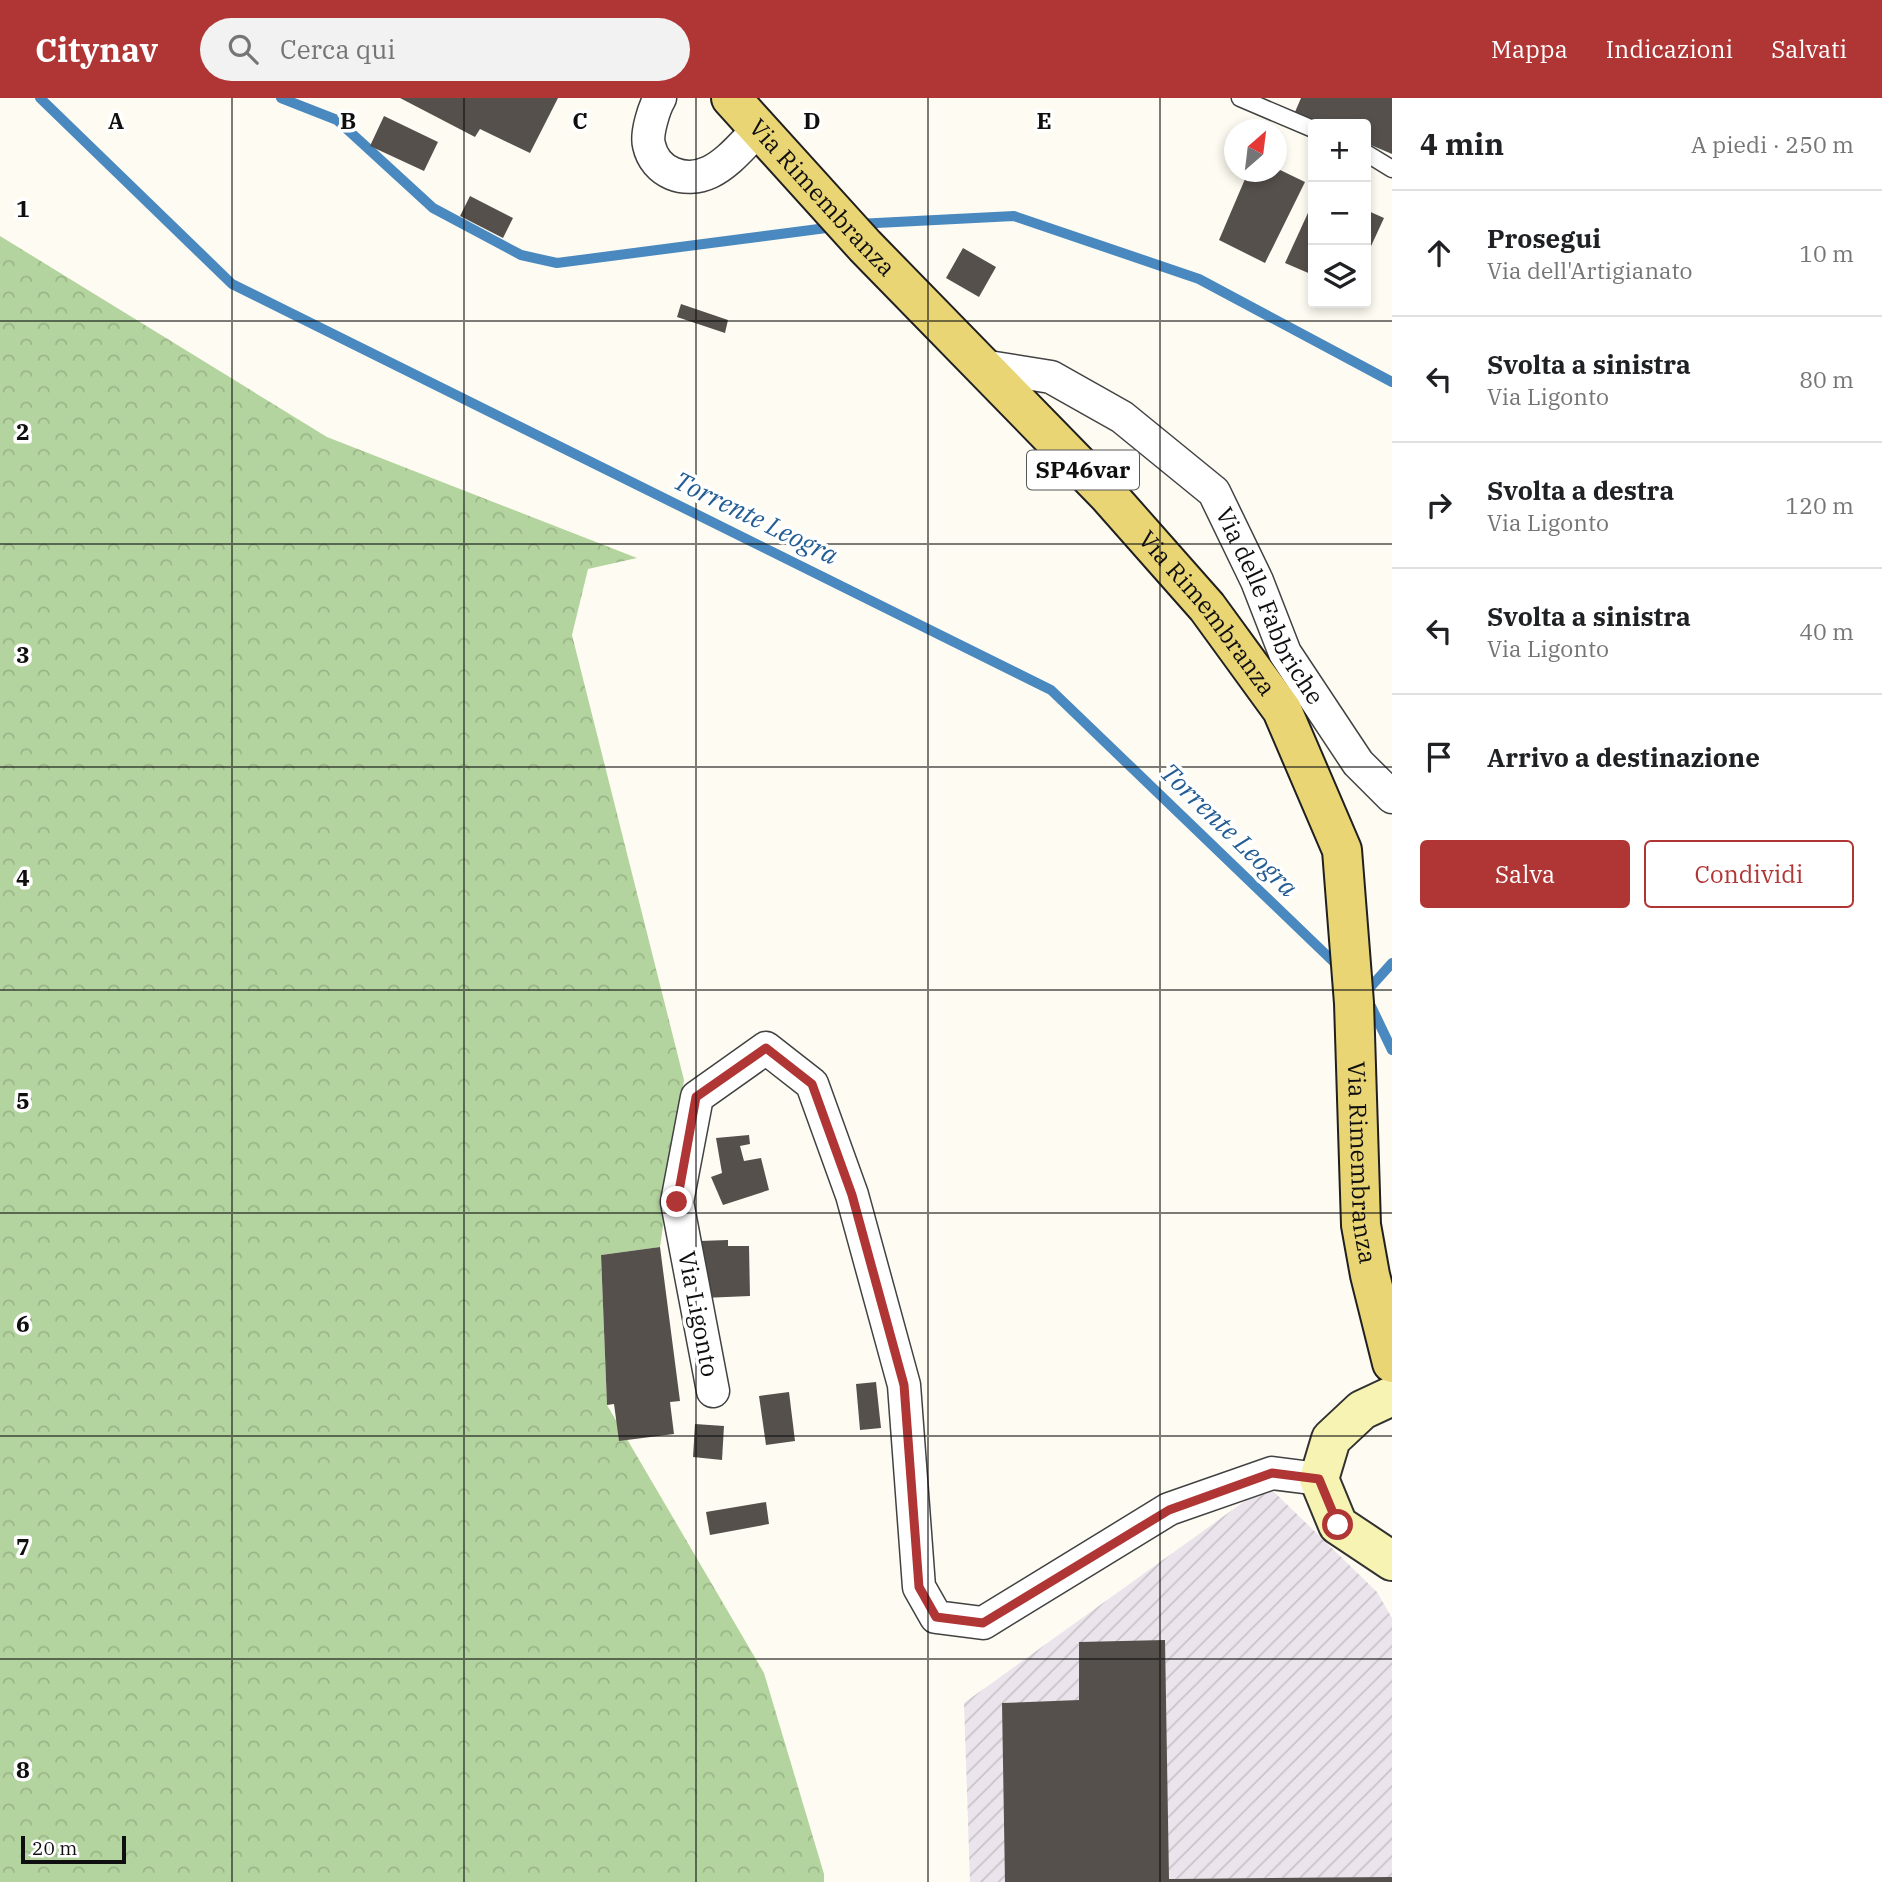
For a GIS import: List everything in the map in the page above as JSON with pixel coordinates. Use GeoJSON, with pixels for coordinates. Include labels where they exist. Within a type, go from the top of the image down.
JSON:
{"type":"FeatureCollection","features":[{"type":"Feature","properties":{"kind":"main road","name":"Via Rimembranza"},"geometry":{"type":"LineString","coordinates":[[737,107],[865,246],[1108,495],[1207,607],[1282,710],[1342,850],[1354,1003],[1361,1225],[1370,1275],[1392,1363]]}},
{"type":"Feature","properties":{"kind":"street"},"geometry":{"type":"LineString","coordinates":[[660,98],[654,108],[648,144],[657,163],[671,175],[688,177],[709,172],[727,160],[737,107]]}},
{"type":"Feature","properties":{"kind":"street","name":"Via delle Fabbriche"},"geometry":{"type":"LineString","coordinates":[[982,366],[1051,377],[1122,417],[1214,492],[1257,581],[1285,653],[1358,763],[1392,797]]}},
{"type":"Feature","properties":{"kind":"street","name":"Via Ligonto"},"geometry":{"type":"LineString","coordinates":[[713,1391],[677,1202],[696,1097],[766,1048],[812,1084],[852,1195],[904,1385],[919,1587],[936,1617],[983,1623],[1169,1510],[1272,1473],[1319,1479]]}},
{"type":"Feature","properties":{"kind":"street"},"geometry":{"type":"LineString","coordinates":[[1392,1396],[1362,1410],[1331,1439],[1319,1479],[1338,1525],[1392,1561]]}},
{"type":"Feature","properties":{"kind":"lane"},"geometry":{"type":"LineString","coordinates":[[1240,98],[1308,127]]}},
{"type":"Feature","properties":{"kind":"lane"},"geometry":{"type":"LineString","coordinates":[[1371,156],[1392,169]]}},
{"type":"Feature","properties":{"kind":"shaded area"},"geometry":{"type":"Polygon","coordinates":[[[1267,1485],[1377,1592],[1392,1618],[1392,1882],[970,1882],[964,1703],[1267,1485]]]}},
{"type":"Feature","properties":{"kind":"green space"},"geometry":{"type":"Polygon","coordinates":[[[0,236],[327,437],[637,558],[588,569],[572,635],[684,1080],[660,1247],[601,1255],[607,1405],[764,1673],[824,1874],[824,1882],[0,1882],[0,236]]]}},
{"type":"Feature","properties":{"kind":"building"},"geometry":{"type":"Polygon","coordinates":[[[400,98],[558,98],[530,153],[480,129],[475,137],[400,98]]]}},
{"type":"Feature","properties":{"kind":"building"},"geometry":{"type":"Polygon","coordinates":[[[1301,98],[1392,98],[1392,154],[1371,145],[1371,119],[1312,119],[1295,112],[1301,98]]]}},
{"type":"Feature","properties":{"kind":"building"},"geometry":{"type":"Polygon","coordinates":[[[384,116],[438,142],[424,171],[370,146],[384,116]]]}},
{"type":"Feature","properties":{"kind":"building"},"geometry":{"type":"Polygon","coordinates":[[[1287,173],[1305,182],[1265,263],[1219,240],[1244,182],[1287,182],[1287,173]]]}},
{"type":"Feature","properties":{"kind":"building"},"geometry":{"type":"Polygon","coordinates":[[[470,196],[513,218],[503,238],[460,216],[470,196]]]}},
{"type":"Feature","properties":{"kind":"building"},"geometry":{"type":"Polygon","coordinates":[[[1371,212],[1384,218],[1371,246],[1371,212]]]}},
{"type":"Feature","properties":{"kind":"building"},"geometry":{"type":"Polygon","coordinates":[[[1308,213],[1308,273],[1285,263],[1308,213]]]}},
{"type":"Feature","properties":{"kind":"building"},"geometry":{"type":"Polygon","coordinates":[[[963,248],[996,267],[979,297],[946,278],[963,248]]]}},
{"type":"Feature","properties":{"kind":"building"},"geometry":{"type":"Polygon","coordinates":[[[681,304],[728,320],[725,333],[677,317],[681,304]]]}},
{"type":"Feature","properties":{"kind":"building"},"geometry":{"type":"Polygon","coordinates":[[[749,1135],[750,1144],[740,1146],[744,1161],[761,1158],[769,1190],[723,1205],[711,1177],[722,1173],[716,1138],[749,1135]]]}},
{"type":"Feature","properties":{"kind":"building"},"geometry":{"type":"Polygon","coordinates":[[[728,1240],[728,1246],[749,1246],[750,1296],[703,1298],[699,1241],[728,1240]]]}},
{"type":"Feature","properties":{"kind":"building"},"geometry":{"type":"Polygon","coordinates":[[[660,1247],[680,1401],[670,1402],[674,1434],[619,1441],[614,1404],[607,1405],[601,1255],[660,1247]]]}},
{"type":"Feature","properties":{"kind":"building"},"geometry":{"type":"Polygon","coordinates":[[[876,1382],[881,1428],[860,1430],[856,1384],[876,1382]]]}},
{"type":"Feature","properties":{"kind":"building"},"geometry":{"type":"Polygon","coordinates":[[[789,1392],[795,1441],[766,1445],[759,1396],[789,1392]]]}},
{"type":"Feature","properties":{"kind":"building"},"geometry":{"type":"Polygon","coordinates":[[[695,1424],[724,1426],[722,1460],[693,1457],[695,1424]]]}},
{"type":"Feature","properties":{"kind":"building"},"geometry":{"type":"Polygon","coordinates":[[[766,1502],[769,1524],[710,1535],[706,1512],[766,1502]]]}},
{"type":"Feature","properties":{"kind":"building"},"geometry":{"type":"Polygon","coordinates":[[[1165,1640],[1169,1879],[1392,1877],[1392,1882],[1005,1882],[1002,1703],[1079,1700],[1079,1642],[1165,1640]]]}},
{"type":"Feature","properties":{"kind":"waterway","name":"Torrente Leogra"},"geometry":{"type":"LineString","coordinates":[[40,98],[232,284],[1051,690],[1340,968]]}},
{"type":"Feature","properties":{"kind":"waterway"},"geometry":{"type":"LineString","coordinates":[[281,98],[337,120],[433,208],[521,255],[557,263],[834,227]]}},
{"type":"Feature","properties":{"kind":"waterway"},"geometry":{"type":"LineString","coordinates":[[857,224],[1014,216],[1199,279],[1392,382]]}},
{"type":"Feature","properties":{"kind":"waterway"},"geometry":{"type":"LineString","coordinates":[[1365,993],[1392,963]]}},
{"type":"Feature","properties":{"kind":"waterway","name":"Torrente Leogra"},"geometry":{"type":"LineString","coordinates":[[1367,998],[1392,1050]]}},
{"type":"Feature","properties":{"kind":"route"},"geometry":{"type":"LineString","coordinates":[[677,1202],[696,1097],[766,1048],[812,1084],[852,1195],[904,1385],[919,1587],[936,1617],[983,1623],[1169,1510],[1272,1473],[1319,1479],[1338,1525]]}}]}
